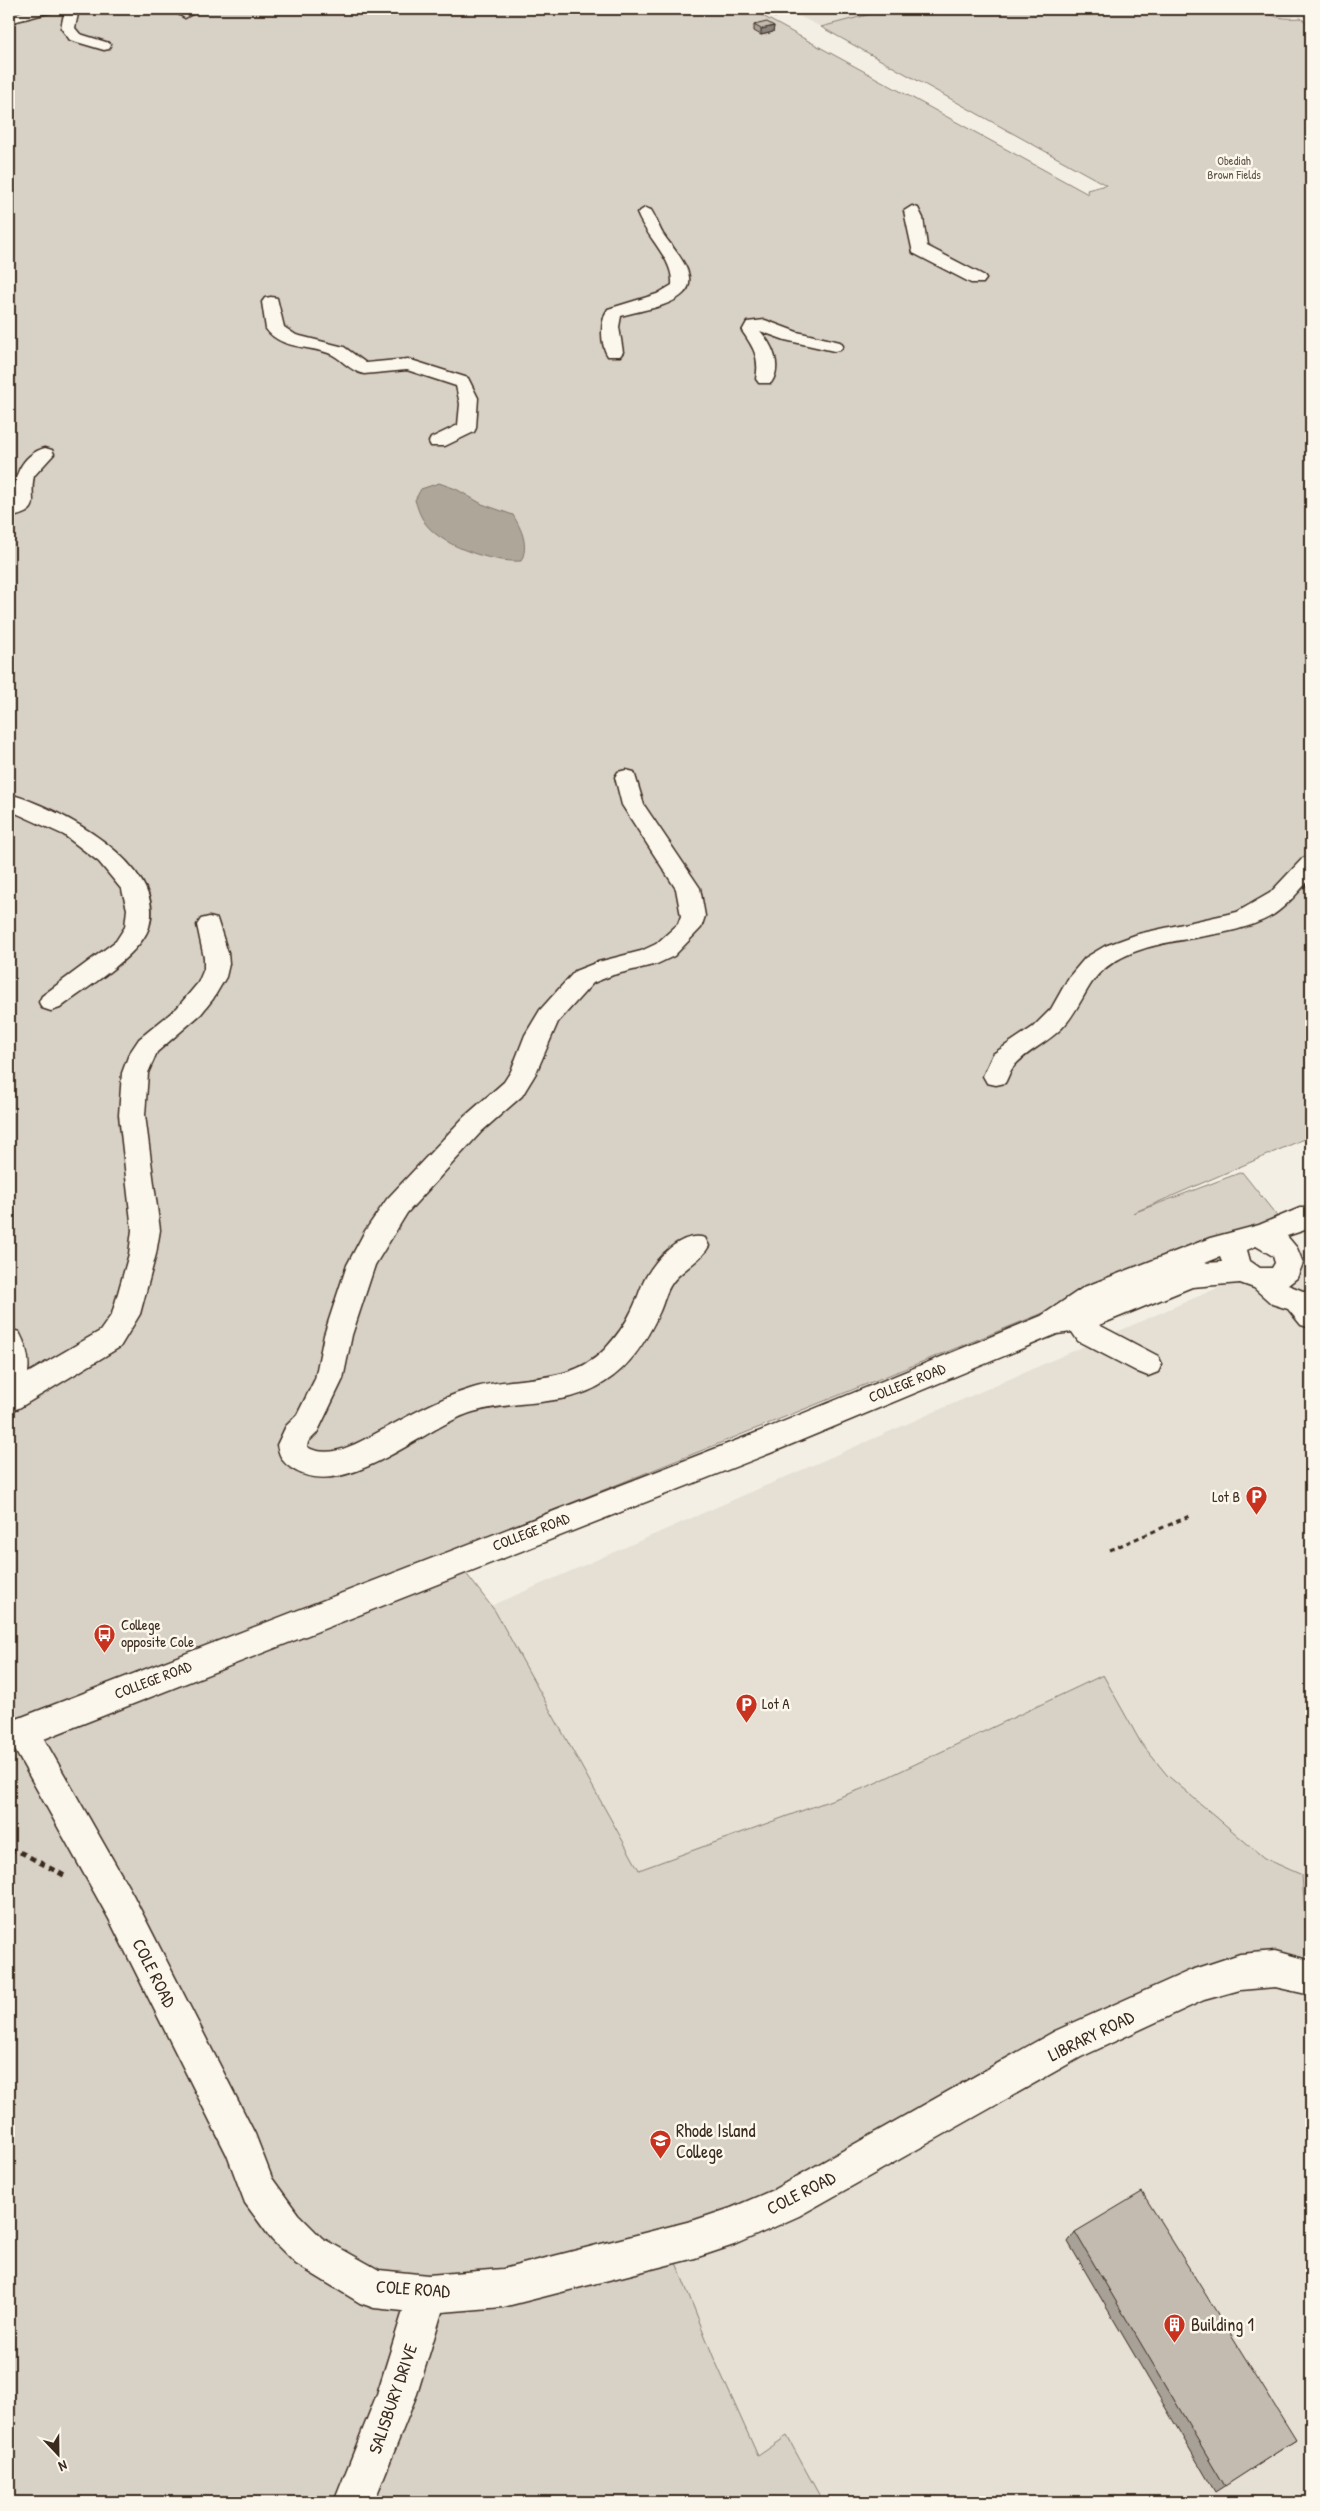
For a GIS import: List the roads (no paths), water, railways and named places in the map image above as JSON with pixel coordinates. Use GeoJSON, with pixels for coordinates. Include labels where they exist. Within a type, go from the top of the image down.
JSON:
{"type":"FeatureCollection","features":[{"type":"Feature","properties":{"kind":"street"},"geometry":{"type":"LineString","coordinates":[[9,19],[47,9]]}},
{"type":"Feature","properties":{"kind":"street"},"geometry":{"type":"LineString","coordinates":[[72,9],[68,28],[75,37],[104,46]]}},
{"type":"Feature","properties":{"kind":"street"},"geometry":{"type":"LineString","coordinates":[[912,211],[916,216],[915,236],[918,249],[977,279]]}},
{"type":"Feature","properties":{"kind":"street"},"geometry":{"type":"LineString","coordinates":[[614,352],[615,345],[610,327],[610,320],[614,313],[667,296],[677,291],[681,286],[681,276],[650,225],[645,213]]}},
{"type":"Feature","properties":{"kind":"street"},"geometry":{"type":"LineString","coordinates":[[271,302],[275,329],[292,341],[336,349],[358,367],[364,369],[408,364],[462,382],[468,392],[469,423],[467,428],[438,442]]}},
{"type":"Feature","properties":{"kind":"street"},"geometry":{"type":"LineString","coordinates":[[765,380],[767,372],[764,346],[752,331],[753,326],[765,325],[791,336],[834,346]]}},
{"type":"Feature","properties":{"kind":"street"},"geometry":{"type":"LineString","coordinates":[[9,512],[24,506],[22,483],[25,472],[45,454]]}},
{"type":"Feature","properties":{"kind":"street"},"geometry":{"type":"LineString","coordinates":[[626,777],[633,805],[688,888],[693,916],[689,928],[666,950],[648,958],[607,968],[584,977],[548,1016],[538,1035],[524,1073],[513,1089],[473,1124],[397,1206],[375,1239],[361,1265],[338,1335],[329,1379],[311,1418],[296,1435],[292,1445],[294,1454],[312,1465],[333,1464],[381,1446],[426,1418],[466,1402],[496,1394],[567,1386],[586,1380],[605,1367],[619,1352],[646,1312],[659,1280],[681,1255],[695,1246]]}},
{"type":"Feature","properties":{"kind":"street"},"geometry":{"type":"LineString","coordinates":[[9,801],[55,821],[103,851],[117,865],[136,896],[141,918],[134,935],[124,948],[51,1002]]}},
{"type":"Feature","properties":{"kind":"street"},"geometry":{"type":"LineString","coordinates":[[996,1076],[1002,1061],[1042,1032],[1060,1015],[1068,1005],[1078,983],[1094,964],[1114,952],[1146,940],[1243,919],[1264,909],[1278,899],[1311,864]]}},
{"type":"Feature","properties":{"kind":"street"},"geometry":{"type":"LineString","coordinates":[[9,1399],[110,1339],[121,1328],[128,1314],[146,1242],[146,1221],[134,1130],[136,1070],[143,1052],[159,1035],[181,1019],[210,984],[216,969],[216,952],[209,925]]}},
{"type":"Feature","properties":{"kind":"street","name":"COLLEGE ROAD"},"geometry":{"type":"LineString","coordinates":[[1067,1318],[1094,1295],[1220,1246],[1247,1240],[1300,1220],[1311,1218]]}},
{"type":"Feature","properties":{"kind":"street","name":"COLLEGE ROAD"},"geometry":{"type":"LineString","coordinates":[[15,1734],[763,1442],[1067,1318],[1121,1308],[1187,1278],[1278,1277],[1287,1260],[1311,1234]]}},
{"type":"Feature","properties":{"kind":"street"},"geometry":{"type":"LineString","coordinates":[[1247,1240],[1273,1240],[1287,1260],[1305,1310],[1253,1276],[1233,1259],[1247,1240]]}},
{"type":"Feature","properties":{"kind":"street"},"geometry":{"type":"LineString","coordinates":[[1067,1318],[1088,1332],[1148,1364]]}},
{"type":"Feature","properties":{"kind":"street"},"geometry":{"type":"LineString","coordinates":[[9,1340],[14,1351],[15,1372],[9,1390]]}},
{"type":"Feature","properties":{"kind":"street","name":"COLE ROAD"},"geometry":{"type":"LineString","coordinates":[[15,1734],[121,1907],[242,2146],[258,2190],[285,2227],[309,2251],[374,2290],[428,2294],[503,2288],[696,2239],[734,2226],[786,2202],[885,2149]]}},
{"type":"Feature","properties":{"kind":"street","name":"LIBRARY ROAD"},"geometry":{"type":"LineString","coordinates":[[885,2149],[1068,2044],[1201,1983],[1240,1972],[1275,1969],[1311,1978]]}},
{"type":"Feature","properties":{"kind":"street","name":"SALISBURY DRIVE"},"geometry":{"type":"LineString","coordinates":[[354,2502],[397,2394],[428,2294]]}},
{"type":"Feature","properties":{"kind":"place","name":"Lot B"},"geometry":{"type":"Point","coordinates":[1256,1516]}},
{"type":"Feature","properties":{"kind":"place","name":"College opposite Cole"},"geometry":{"type":"Point","coordinates":[105,1653]}},
{"type":"Feature","properties":{"kind":"place","name":"Lot A"},"geometry":{"type":"Point","coordinates":[746,1723]}},
{"type":"Feature","properties":{"kind":"place","name":"Rhode Island College"},"geometry":{"type":"Point","coordinates":[660,2160]}},
{"type":"Feature","properties":{"kind":"place","name":"Building 1"},"geometry":{"type":"Point","coordinates":[1175,2344]}},
{"type":"Feature","properties":{"kind":"park label","name":"Obediah Brown Fields"},"geometry":{"type":"Point","coordinates":[1234,168]}}]}
